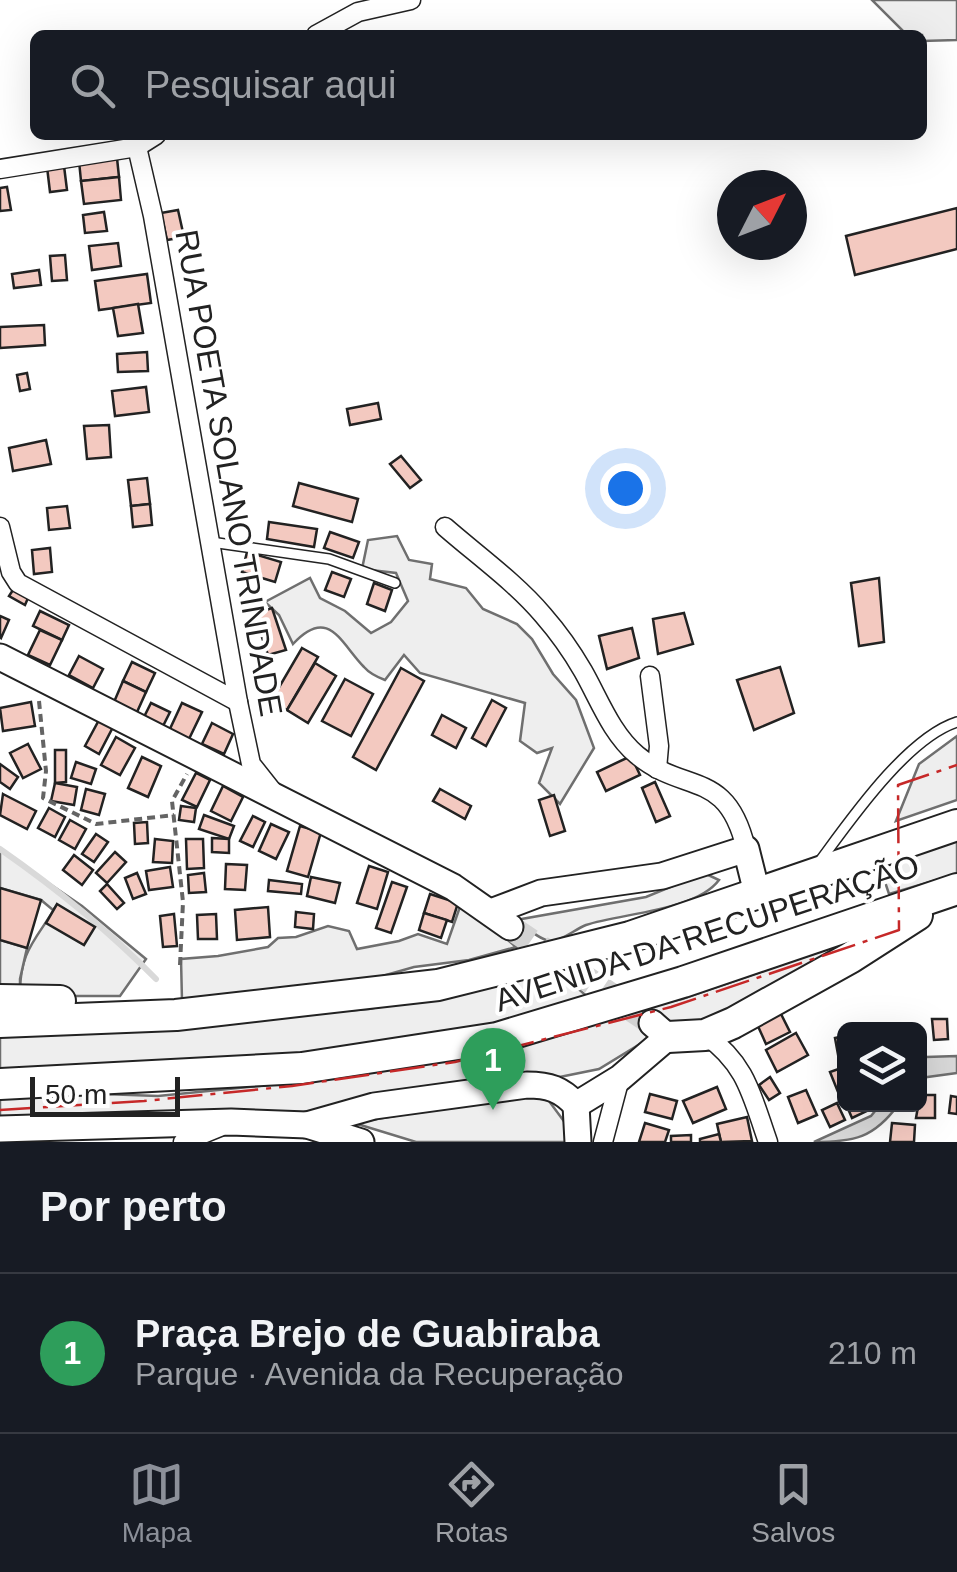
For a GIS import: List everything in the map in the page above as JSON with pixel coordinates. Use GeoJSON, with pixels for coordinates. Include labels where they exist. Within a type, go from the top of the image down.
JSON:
{"type":"FeatureCollection","features":[{"type":"Feature","properties":{"kind":"highway","name":"AVENIDA DA RECUPERAÇÃO"},"geometry":{"type":"LineString","coordinates":[[0,1022],[176,1015],[438,985],[630,937],[957,825]]}},
{"type":"Feature","properties":{"kind":"highway","name":"AVENIDA DA RECUPERAÇÃO"},"geometry":{"type":"LineString","coordinates":[[0,1084],[302,1068],[497,1038],[683,982],[957,889]]}},
{"type":"Feature","properties":{"kind":"highway"},"geometry":{"type":"LineString","coordinates":[[660,1030],[705,1035],[733,1023],[850,958],[957,889]]}},
{"type":"Feature","properties":{"kind":"highway"},"geometry":{"type":"LineString","coordinates":[[0,1000],[137,1002],[176,1015]]}},
{"type":"Feature","properties":{"kind":"main road"},"geometry":{"type":"LineString","coordinates":[[0,657],[453,888],[500,919],[541,893],[662,876],[746,849],[757,893]]}},
{"type":"Feature","properties":{"kind":"main road"},"geometry":{"type":"LineString","coordinates":[[576,1105],[620,1078],[660,1030]]}},
{"type":"Feature","properties":{"kind":"main road"},"geometry":{"type":"LineString","coordinates":[[320,1135],[374,1106],[548,1085],[576,1105],[578,1142]]}},
{"type":"Feature","properties":{"kind":"main road"},"geometry":{"type":"LineString","coordinates":[[0,1129],[231,1122],[361,1142]]}},
{"type":"Feature","properties":{"kind":"street"},"geometry":{"type":"LineString","coordinates":[[325,30],[358,12],[411,0]]}},
{"type":"Feature","properties":{"kind":"street"},"geometry":{"type":"LineString","coordinates":[[0,168],[136,147],[148,140]]}},
{"type":"Feature","properties":{"kind":"street","name":"RUA POETA SOLANO TRINDADE"},"geometry":{"type":"LineString","coordinates":[[136,147],[152,216],[251,764],[280,801]]}},
{"type":"Feature","properties":{"kind":"street"},"geometry":{"type":"LineString","coordinates":[[0,527],[11,572],[18,583],[238,702]]}},
{"type":"Feature","properties":{"kind":"street"},"geometry":{"type":"LineString","coordinates":[[445,528],[542,614],[581,668],[610,723],[633,752],[657,770],[707,786],[734,815],[746,849]]}},
{"type":"Feature","properties":{"kind":"street"},"geometry":{"type":"LineString","coordinates":[[650,676],[659,746],[657,770]]}},
{"type":"Feature","properties":{"kind":"street"},"geometry":{"type":"LineString","coordinates":[[705,1035],[727,1050],[743,1073],[767,1138],[788,1142]]}},
{"type":"Feature","properties":{"kind":"street"},"geometry":{"type":"LineString","coordinates":[[603,1142],[620,1078]]}},
{"type":"Feature","properties":{"kind":"street"},"geometry":{"type":"LineString","coordinates":[[183,1142],[231,1122]]}},
{"type":"Feature","properties":{"kind":"lane"},"geometry":{"type":"LineString","coordinates":[[211,542],[329,559],[395,583]]}},
{"type":"Feature","properties":{"kind":"lane"},"geometry":{"type":"LineString","coordinates":[[810,875],[902,760],[947,725],[957,722]]}},
{"type":"Feature","properties":{"kind":"path"},"geometry":{"type":"LineString","coordinates":[[36,676],[46,771],[44,798],[96,824],[174,815]]}},
{"type":"Feature","properties":{"kind":"path"},"geometry":{"type":"LineString","coordinates":[[180,966],[183,902],[172,801],[196,758]]}},
{"type":"Feature","properties":{"kind":"shaded area"},"geometry":{"type":"Polygon","coordinates":[[[872,0],[957,0],[957,40],[927,41],[927,30],[902,30],[872,0]]]}},
{"type":"Feature","properties":{"kind":"shaded area"},"geometry":{"type":"Polygon","coordinates":[[[397,536],[409,560],[432,564],[430,579],[466,588],[483,609],[517,624],[576,700],[594,748],[560,804],[539,783],[552,748],[537,753],[520,741],[525,703],[420,673],[404,655],[382,679],[366,669],[341,639],[325,628],[305,633],[293,644],[279,615],[265,602],[310,578],[320,598],[345,611],[371,633],[391,622],[408,601],[396,573],[362,569],[368,540],[397,536]]]}},
{"type":"Feature","properties":{"kind":"shaded area"},"geometry":{"type":"Polygon","coordinates":[[[957,736],[957,800],[896,821],[919,764],[957,736]]]}},
{"type":"Feature","properties":{"kind":"shaded area"},"geometry":{"type":"Polygon","coordinates":[[[957,838],[957,874],[889,894],[879,864],[957,838]]]}},
{"type":"Feature","properties":{"kind":"shaded area"},"geometry":{"type":"Polygon","coordinates":[[[0,850],[82,906],[146,959],[120,996],[20,996],[26,957],[57,905],[53,910],[41,900],[0,888],[0,850]]]}},
{"type":"Feature","properties":{"kind":"shaded area"},"geometry":{"type":"Polygon","coordinates":[[[704,873],[719,880],[694,898],[586,925],[554,941],[541,938],[516,920],[646,897],[704,873]]]}},
{"type":"Feature","properties":{"kind":"shaded area"},"geometry":{"type":"Polygon","coordinates":[[[462,901],[516,947],[469,960],[414,967],[351,985],[182,1001],[181,959],[268,947],[278,938],[296,937],[328,926],[349,931],[357,949],[418,934],[447,944],[462,901]]]}},
{"type":"Feature","properties":{"kind":"shaded area"},"geometry":{"type":"Polygon","coordinates":[[[881,930],[731,1020],[663,1030],[599,1069],[540,1081],[305,1113],[0,1126],[0,1096],[158,1096],[289,1083],[682,999],[881,930]]]}},
{"type":"Feature","properties":{"kind":"shaded area"},"geometry":{"type":"Polygon","coordinates":[[[0,940],[27,948],[20,996],[0,995],[0,940]]]}},
{"type":"Feature","properties":{"kind":"shaded area"},"geometry":{"type":"Polygon","coordinates":[[[557,970],[590,999],[449,1033],[338,1049],[169,1063],[0,1069],[0,1036],[369,1009],[557,970]]]}},
{"type":"Feature","properties":{"kind":"shaded area"},"geometry":{"type":"Polygon","coordinates":[[[957,1056],[957,1073],[927,1077],[927,1057],[957,1056]]]}},
{"type":"Feature","properties":{"kind":"shaded area"},"geometry":{"type":"Polygon","coordinates":[[[528,1093],[546,1097],[566,1124],[567,1142],[416,1142],[354,1123],[528,1093]]]}},
{"type":"Feature","properties":{"kind":"shaded area"},"geometry":{"type":"Polygon","coordinates":[[[874,1112],[892,1112],[862,1136],[814,1142],[874,1112]]]}},
{"type":"Feature","properties":{"kind":"building"},"geometry":{"type":"Polygon","coordinates":[[[117,158],[119,177],[81,181],[79,161],[117,158]]]}},
{"type":"Feature","properties":{"kind":"building"},"geometry":{"type":"Polygon","coordinates":[[[64,166],[67,190],[50,192],[47,167],[64,166]]]}},
{"type":"Feature","properties":{"kind":"building"},"geometry":{"type":"Polygon","coordinates":[[[119,177],[121,200],[84,204],[81,181],[119,177]]]}},
{"type":"Feature","properties":{"kind":"building"},"geometry":{"type":"Polygon","coordinates":[[[7,187],[11,210],[0,211],[0,188],[7,187]]]}},
{"type":"Feature","properties":{"kind":"building"},"geometry":{"type":"Polygon","coordinates":[[[957,208],[957,249],[855,275],[846,236],[957,208]]]}},
{"type":"Feature","properties":{"kind":"building"},"geometry":{"type":"Polygon","coordinates":[[[178,210],[184,237],[167,240],[161,213],[178,210]]]}},
{"type":"Feature","properties":{"kind":"building"},"geometry":{"type":"Polygon","coordinates":[[[104,212],[107,231],[85,233],[83,215],[104,212]]]}},
{"type":"Feature","properties":{"kind":"building"},"geometry":{"type":"Polygon","coordinates":[[[118,243],[121,266],[92,270],[89,246],[118,243]]]}},
{"type":"Feature","properties":{"kind":"building"},"geometry":{"type":"Polygon","coordinates":[[[65,255],[67,280],[52,281],[50,256],[65,255]]]}},
{"type":"Feature","properties":{"kind":"building"},"geometry":{"type":"Polygon","coordinates":[[[39,270],[41,285],[14,288],[12,274],[39,270]]]}},
{"type":"Feature","properties":{"kind":"building"},"geometry":{"type":"Polygon","coordinates":[[[147,274],[151,303],[99,310],[95,281],[147,274]]]}},
{"type":"Feature","properties":{"kind":"building"},"geometry":{"type":"Polygon","coordinates":[[[138,304],[143,333],[118,336],[113,308],[138,304]]]}},
{"type":"Feature","properties":{"kind":"building"},"geometry":{"type":"Polygon","coordinates":[[[44,325],[45,345],[0,348],[0,327],[44,325]]]}},
{"type":"Feature","properties":{"kind":"building"},"geometry":{"type":"Polygon","coordinates":[[[147,352],[148,371],[118,372],[117,354],[147,352]]]}},
{"type":"Feature","properties":{"kind":"building"},"geometry":{"type":"Polygon","coordinates":[[[27,373],[30,389],[20,391],[17,375],[27,373]]]}},
{"type":"Feature","properties":{"kind":"building"},"geometry":{"type":"Polygon","coordinates":[[[146,387],[149,412],[115,416],[112,391],[146,387]]]}},
{"type":"Feature","properties":{"kind":"building"},"geometry":{"type":"Polygon","coordinates":[[[378,403],[381,419],[350,425],[347,409],[378,403]]]}},
{"type":"Feature","properties":{"kind":"building"},"geometry":{"type":"Polygon","coordinates":[[[109,425],[111,457],[87,459],[84,426],[109,425]]]}},
{"type":"Feature","properties":{"kind":"building"},"geometry":{"type":"Polygon","coordinates":[[[46,440],[51,464],[13,471],[9,448],[46,440]]]}},
{"type":"Feature","properties":{"kind":"building"},"geometry":{"type":"Polygon","coordinates":[[[401,456],[421,480],[410,488],[390,464],[401,456]]]}},
{"type":"Feature","properties":{"kind":"building"},"geometry":{"type":"Polygon","coordinates":[[[147,478],[150,504],[131,506],[128,480],[147,478]]]}},
{"type":"Feature","properties":{"kind":"building"},"geometry":{"type":"Polygon","coordinates":[[[299,483],[358,499],[352,522],[293,506],[299,483]]]}},
{"type":"Feature","properties":{"kind":"building"},"geometry":{"type":"Polygon","coordinates":[[[150,504],[152,525],[133,527],[131,506],[150,504]]]}},
{"type":"Feature","properties":{"kind":"building"},"geometry":{"type":"Polygon","coordinates":[[[67,506],[70,528],[49,530],[47,508],[67,506]]]}},
{"type":"Feature","properties":{"kind":"building"},"geometry":{"type":"Polygon","coordinates":[[[269,522],[317,529],[314,547],[267,539],[269,522]]]}},
{"type":"Feature","properties":{"kind":"building"},"geometry":{"type":"Polygon","coordinates":[[[330,532],[359,542],[353,558],[324,548],[330,532]]]}},
{"type":"Feature","properties":{"kind":"building"},"geometry":{"type":"Polygon","coordinates":[[[50,548],[52,572],[34,574],[32,550],[50,548]]]}},
{"type":"Feature","properties":{"kind":"building"},"geometry":{"type":"Polygon","coordinates":[[[247,552],[281,562],[275,582],[242,572],[247,552]]]}},
{"type":"Feature","properties":{"kind":"building"},"geometry":{"type":"Polygon","coordinates":[[[332,572],[351,579],[344,597],[325,590],[332,572]]]}},
{"type":"Feature","properties":{"kind":"building"},"geometry":{"type":"Polygon","coordinates":[[[879,578],[884,642],[859,646],[851,583],[879,578]]]}},
{"type":"Feature","properties":{"kind":"building"},"geometry":{"type":"Polygon","coordinates":[[[374,583],[392,590],[385,611],[367,604],[374,583]]]}},
{"type":"Feature","properties":{"kind":"building"},"geometry":{"type":"Polygon","coordinates":[[[13,590],[28,598],[25,605],[9,596],[13,590]]]}},
{"type":"Feature","properties":{"kind":"building"},"geometry":{"type":"Polygon","coordinates":[[[272,608],[286,650],[268,655],[254,614],[272,608]]]}},
{"type":"Feature","properties":{"kind":"building"},"geometry":{"type":"Polygon","coordinates":[[[40,611],[69,625],[62,640],[33,626],[40,611]]]}},
{"type":"Feature","properties":{"kind":"building"},"geometry":{"type":"Polygon","coordinates":[[[684,613],[693,644],[658,654],[653,619],[684,613]]]}},
{"type":"Feature","properties":{"kind":"building"},"geometry":{"type":"Polygon","coordinates":[[[0,616],[9,620],[1,638],[0,637],[0,616]]]}},
{"type":"Feature","properties":{"kind":"building"},"geometry":{"type":"Polygon","coordinates":[[[632,628],[639,658],[607,669],[599,636],[632,628]]]}},
{"type":"Feature","properties":{"kind":"building"},"geometry":{"type":"Polygon","coordinates":[[[40,630],[62,640],[50,665],[28,655],[40,630]]]}},
{"type":"Feature","properties":{"kind":"building"},"geometry":{"type":"Polygon","coordinates":[[[302,648],[318,657],[287,710],[271,701],[302,648]]]}},
{"type":"Feature","properties":{"kind":"building"},"geometry":{"type":"Polygon","coordinates":[[[79,656],[103,669],[93,688],[69,675],[79,656]]]}},
{"type":"Feature","properties":{"kind":"building"},"geometry":{"type":"Polygon","coordinates":[[[132,662],[155,673],[146,692],[123,681],[132,662]]]}},
{"type":"Feature","properties":{"kind":"building"},"geometry":{"type":"Polygon","coordinates":[[[315,663],[336,676],[308,723],[287,710],[315,663]]]}},
{"type":"Feature","properties":{"kind":"building"},"geometry":{"type":"Polygon","coordinates":[[[780,667],[794,713],[754,730],[737,680],[780,667]]]}},
{"type":"Feature","properties":{"kind":"building"},"geometry":{"type":"Polygon","coordinates":[[[401,668],[424,681],[376,770],[353,757],[401,668]]]}},
{"type":"Feature","properties":{"kind":"building"},"geometry":{"type":"Polygon","coordinates":[[[345,679],[373,694],[351,736],[322,721],[345,679]]]}},
{"type":"Feature","properties":{"kind":"building"},"geometry":{"type":"Polygon","coordinates":[[[123,681],[146,692],[137,712],[114,702],[123,681]]]}},
{"type":"Feature","properties":{"kind":"building"},"geometry":{"type":"Polygon","coordinates":[[[492,700],[506,708],[486,746],[472,738],[492,700]]]}},
{"type":"Feature","properties":{"kind":"building"},"geometry":{"type":"Polygon","coordinates":[[[31,702],[35,726],[3,731],[0,708],[31,702]]]}},
{"type":"Feature","properties":{"kind":"building"},"geometry":{"type":"Polygon","coordinates":[[[151,703],[170,712],[162,728],[143,719],[151,703]]]}},
{"type":"Feature","properties":{"kind":"building"},"geometry":{"type":"Polygon","coordinates":[[[182,703],[202,712],[188,741],[169,731],[182,703]]]}},
{"type":"Feature","properties":{"kind":"building"},"geometry":{"type":"Polygon","coordinates":[[[442,715],[466,728],[456,748],[432,735],[442,715]]]}},
{"type":"Feature","properties":{"kind":"building"},"geometry":{"type":"Polygon","coordinates":[[[99,720],[113,727],[99,754],[85,746],[99,720]]]}},
{"type":"Feature","properties":{"kind":"building"},"geometry":{"type":"Polygon","coordinates":[[[212,723],[233,734],[224,754],[202,744],[212,723]]]}},
{"type":"Feature","properties":{"kind":"building"},"geometry":{"type":"Polygon","coordinates":[[[116,737],[135,748],[120,775],[101,765],[116,737]]]}},
{"type":"Feature","properties":{"kind":"building"},"geometry":{"type":"Polygon","coordinates":[[[28,744],[41,769],[23,778],[10,753],[28,744]]]}},
{"type":"Feature","properties":{"kind":"building"},"geometry":{"type":"Polygon","coordinates":[[[55,750],[66,750],[66,782],[55,783],[55,750]]]}},
{"type":"Feature","properties":{"kind":"building"},"geometry":{"type":"Polygon","coordinates":[[[631,756],[640,775],[606,791],[597,772],[631,756]]]}},
{"type":"Feature","properties":{"kind":"building"},"geometry":{"type":"Polygon","coordinates":[[[142,757],[161,766],[148,797],[128,788],[142,757]]]}},
{"type":"Feature","properties":{"kind":"building"},"geometry":{"type":"Polygon","coordinates":[[[76,762],[96,769],[91,784],[71,778],[76,762]]]}},
{"type":"Feature","properties":{"kind":"building"},"geometry":{"type":"Polygon","coordinates":[[[0,764],[18,777],[10,789],[0,782],[0,764]]]}},
{"type":"Feature","properties":{"kind":"building"},"geometry":{"type":"Polygon","coordinates":[[[196,773],[210,780],[197,807],[182,800],[196,773]]]}},
{"type":"Feature","properties":{"kind":"building"},"geometry":{"type":"Polygon","coordinates":[[[655,782],[670,816],[656,822],[642,788],[655,782]]]}},
{"type":"Feature","properties":{"kind":"building"},"geometry":{"type":"Polygon","coordinates":[[[55,783],[77,787],[74,805],[51,801],[55,783]]]}},
{"type":"Feature","properties":{"kind":"building"},"geometry":{"type":"Polygon","coordinates":[[[223,786],[243,797],[231,821],[211,811],[223,786]]]}},
{"type":"Feature","properties":{"kind":"building"},"geometry":{"type":"Polygon","coordinates":[[[86,789],[105,794],[99,815],[81,810],[86,789]]]}},
{"type":"Feature","properties":{"kind":"building"},"geometry":{"type":"Polygon","coordinates":[[[440,789],[471,806],[465,819],[433,801],[440,789]]]}},
{"type":"Feature","properties":{"kind":"building"},"geometry":{"type":"Polygon","coordinates":[[[3,794],[36,811],[27,829],[0,815],[3,794]]]}},
{"type":"Feature","properties":{"kind":"building"},"geometry":{"type":"Polygon","coordinates":[[[554,795],[565,831],[550,836],[539,800],[554,795]]]}},
{"type":"Feature","properties":{"kind":"building"},"geometry":{"type":"Polygon","coordinates":[[[181,806],[196,808],[194,822],[179,820],[181,806]]]}},
{"type":"Feature","properties":{"kind":"building"},"geometry":{"type":"Polygon","coordinates":[[[49,808],[65,817],[55,837],[38,828],[49,808]]]}},
{"type":"Feature","properties":{"kind":"building"},"geometry":{"type":"Polygon","coordinates":[[[204,815],[234,826],[229,839],[199,829],[204,815]]]}},
{"type":"Feature","properties":{"kind":"building"},"geometry":{"type":"Polygon","coordinates":[[[253,816],[265,822],[253,847],[240,841],[253,816]]]}},
{"type":"Feature","properties":{"kind":"building"},"geometry":{"type":"Polygon","coordinates":[[[70,820],[86,829],[75,849],[59,840],[70,820]]]}},
{"type":"Feature","properties":{"kind":"building"},"geometry":{"type":"Polygon","coordinates":[[[147,822],[148,843],[135,844],[134,823],[147,822]]]}},
{"type":"Feature","properties":{"kind":"building"},"geometry":{"type":"Polygon","coordinates":[[[271,824],[289,832],[276,859],[259,851],[271,824]]]}},
{"type":"Feature","properties":{"kind":"building"},"geometry":{"type":"Polygon","coordinates":[[[300,826],[321,832],[308,877],[287,871],[300,826]]]}},
{"type":"Feature","properties":{"kind":"building"},"geometry":{"type":"Polygon","coordinates":[[[96,834],[108,842],[94,862],[82,854],[96,834]]]}},
{"type":"Feature","properties":{"kind":"building"},"geometry":{"type":"Polygon","coordinates":[[[212,838],[229,839],[229,853],[212,852],[212,838]]]}},
{"type":"Feature","properties":{"kind":"building"},"geometry":{"type":"Polygon","coordinates":[[[155,839],[173,841],[172,863],[153,862],[155,839]]]}},
{"type":"Feature","properties":{"kind":"building"},"geometry":{"type":"Polygon","coordinates":[[[186,839],[203,839],[204,868],[187,869],[186,839]]]}},
{"type":"Feature","properties":{"kind":"building"},"geometry":{"type":"Polygon","coordinates":[[[115,852],[126,862],[107,883],[96,873],[115,852]]]}},
{"type":"Feature","properties":{"kind":"building"},"geometry":{"type":"Polygon","coordinates":[[[74,855],[93,870],[82,885],[63,870],[74,855]]]}},
{"type":"Feature","properties":{"kind":"building"},"geometry":{"type":"Polygon","coordinates":[[[226,864],[247,865],[245,890],[225,889],[226,864]]]}},
{"type":"Feature","properties":{"kind":"building"},"geometry":{"type":"Polygon","coordinates":[[[369,866],[388,872],[377,909],[357,903],[369,866]]]}},
{"type":"Feature","properties":{"kind":"building"},"geometry":{"type":"Polygon","coordinates":[[[170,867],[173,887],[149,890],[146,871],[170,867]]]}},
{"type":"Feature","properties":{"kind":"building"},"geometry":{"type":"Polygon","coordinates":[[[137,873],[146,894],[133,899],[125,878],[137,873]]]}},
{"type":"Feature","properties":{"kind":"building"},"geometry":{"type":"Polygon","coordinates":[[[204,873],[206,892],[189,893],[188,875],[204,873]]]}},
{"type":"Feature","properties":{"kind":"building"},"geometry":{"type":"Polygon","coordinates":[[[311,877],[340,883],[335,903],[307,896],[311,877]]]}},
{"type":"Feature","properties":{"kind":"building"},"geometry":{"type":"Polygon","coordinates":[[[269,880],[302,884],[301,894],[268,891],[269,880]]]}},
{"type":"Feature","properties":{"kind":"building"},"geometry":{"type":"Polygon","coordinates":[[[392,882],[407,887],[391,933],[376,928],[392,882]]]}},
{"type":"Feature","properties":{"kind":"building"},"geometry":{"type":"Polygon","coordinates":[[[107,884],[124,903],[117,909],[100,891],[107,884]]]}},
{"type":"Feature","properties":{"kind":"building"},"geometry":{"type":"Polygon","coordinates":[[[0,888],[41,900],[27,948],[0,940],[0,888]]]}},
{"type":"Feature","properties":{"kind":"building"},"geometry":{"type":"Polygon","coordinates":[[[430,894],[458,903],[452,922],[424,913],[430,894]]]}},
{"type":"Feature","properties":{"kind":"building"},"geometry":{"type":"Polygon","coordinates":[[[57,904],[95,927],[84,945],[46,923],[57,904]]]}},
{"type":"Feature","properties":{"kind":"building"},"geometry":{"type":"Polygon","coordinates":[[[268,907],[270,937],[237,940],[235,910],[268,907]]]}},
{"type":"Feature","properties":{"kind":"building"},"geometry":{"type":"Polygon","coordinates":[[[296,912],[314,914],[313,929],[295,927],[296,912]]]}},
{"type":"Feature","properties":{"kind":"building"},"geometry":{"type":"Polygon","coordinates":[[[424,913],[447,920],[441,938],[419,930],[424,913]]]}},
{"type":"Feature","properties":{"kind":"building"},"geometry":{"type":"Polygon","coordinates":[[[174,914],[177,946],[163,947],[160,916],[174,914]]]}},
{"type":"Feature","properties":{"kind":"building"},"geometry":{"type":"Polygon","coordinates":[[[216,914],[217,939],[198,939],[197,915],[216,914]]]}},
{"type":"Feature","properties":{"kind":"building"},"geometry":{"type":"Polygon","coordinates":[[[780,1012],[790,1032],[766,1044],[757,1024],[780,1012]]]}},
{"type":"Feature","properties":{"kind":"building"},"geometry":{"type":"Polygon","coordinates":[[[932,1019],[947,1019],[948,1039],[934,1040],[932,1019]]]}},
{"type":"Feature","properties":{"kind":"building"},"geometry":{"type":"Polygon","coordinates":[[[796,1033],[808,1055],[777,1072],[766,1050],[796,1033]]]}},
{"type":"Feature","properties":{"kind":"building"},"geometry":{"type":"Polygon","coordinates":[[[837,1070],[837,1090],[830,1072],[837,1070]]]}},
{"type":"Feature","properties":{"kind":"building"},"geometry":{"type":"Polygon","coordinates":[[[770,1077],[780,1093],[769,1100],[759,1085],[770,1077]]]}},
{"type":"Feature","properties":{"kind":"building"},"geometry":{"type":"Polygon","coordinates":[[[717,1087],[726,1109],[693,1123],[683,1101],[717,1087]]]}},
{"type":"Feature","properties":{"kind":"building"},"geometry":{"type":"Polygon","coordinates":[[[806,1090],[817,1115],[798,1123],[788,1097],[806,1090]]]}},
{"type":"Feature","properties":{"kind":"building"},"geometry":{"type":"Polygon","coordinates":[[[650,1094],[677,1101],[672,1119],[645,1112],[650,1094]]]}},
{"type":"Feature","properties":{"kind":"building"},"geometry":{"type":"Polygon","coordinates":[[[927,1095],[935,1095],[935,1118],[916,1118],[917,1112],[927,1112],[927,1095]]]}},
{"type":"Feature","properties":{"kind":"building"},"geometry":{"type":"Polygon","coordinates":[[[951,1096],[957,1097],[957,1114],[949,1113],[951,1096]]]}},
{"type":"Feature","properties":{"kind":"building"},"geometry":{"type":"Polygon","coordinates":[[[837,1103],[837,1112],[845,1120],[830,1127],[822,1110],[837,1103]]]}},
{"type":"Feature","properties":{"kind":"building"},"geometry":{"type":"Polygon","coordinates":[[[747,1117],[752,1141],[721,1142],[717,1124],[747,1117]]]}},
{"type":"Feature","properties":{"kind":"building"},"geometry":{"type":"Polygon","coordinates":[[[645,1123],[669,1130],[665,1142],[639,1142],[645,1123]]]}},
{"type":"Feature","properties":{"kind":"building"},"geometry":{"type":"Polygon","coordinates":[[[892,1123],[915,1125],[914,1142],[890,1142],[892,1123]]]}},
{"type":"Feature","properties":{"kind":"building"},"geometry":{"type":"Polygon","coordinates":[[[719,1134],[721,1142],[700,1142],[700,1139],[719,1134]]]}},
{"type":"Feature","properties":{"kind":"building"},"geometry":{"type":"Polygon","coordinates":[[[691,1135],[691,1142],[671,1142],[671,1136],[691,1135]]]}},
{"type":"Feature","properties":{"kind":"waterway"},"geometry":{"type":"LineString","coordinates":[[0,849],[81,910],[156,979]]}},
{"type":"Feature","properties":{"kind":"tunnel"},"geometry":{"type":"LineString","coordinates":[[510,927],[652,1023]]}},
{"type":"Feature","properties":{"kind":"power"},"geometry":{"type":"LineString","coordinates":[[0,1110],[292,1086],[455,1062],[671,1007],[899,930],[898,785],[957,765]]}},
{"type":"Feature","properties":{"kind":"place","name":"Praça Brejo de Guabiraba"},"geometry":{"type":"Point","coordinates":[493,1110]}}]}
